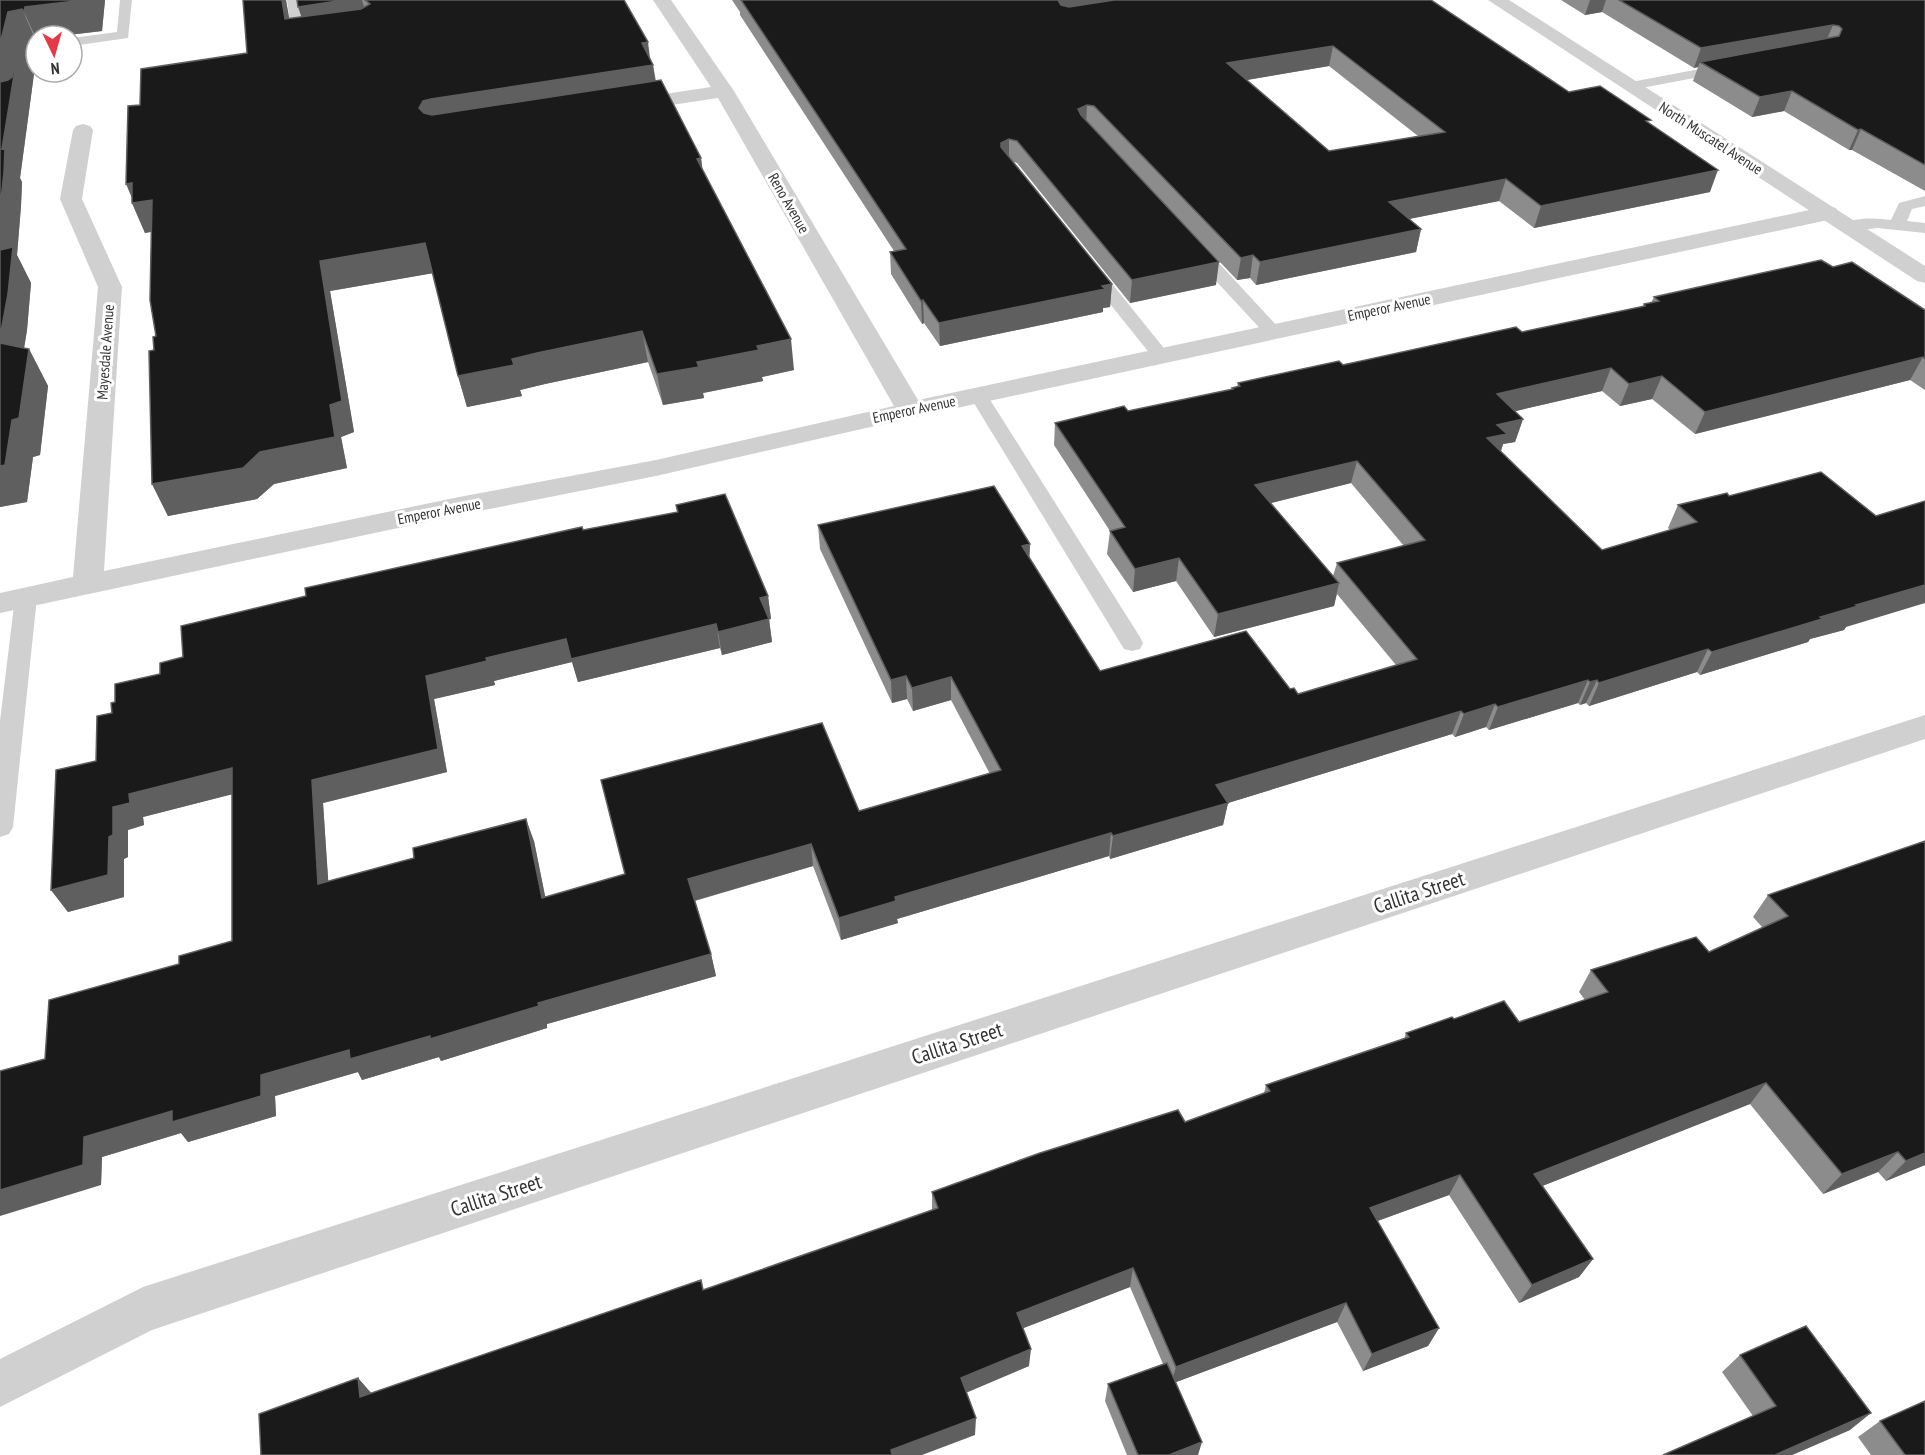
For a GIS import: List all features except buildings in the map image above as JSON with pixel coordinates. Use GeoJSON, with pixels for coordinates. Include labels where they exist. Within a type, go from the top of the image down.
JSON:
{"type":"FeatureCollection","features":[{"type":"Feature","properties":{"kind":"street","name":"Reno Avenue"},"geometry":{"type":"LineString","coordinates":[[662,0],[724,91],[910,410]]}},
{"type":"Feature","properties":{"kind":"street","name":"North Muscatel Avenue"},"geometry":{"type":"LineString","coordinates":[[1497,0],[1925,276]]}},
{"type":"Feature","properties":{"kind":"street"},"geometry":{"type":"LineString","coordinates":[[610,108],[724,91]]}},
{"type":"Feature","properties":{"kind":"street","name":"Mayesdale Avenue"},"geometry":{"type":"LineString","coordinates":[[83,130],[71,199],[110,287],[88,583]]}},
{"type":"Feature","properties":{"kind":"street","name":"Emperor Avenue"},"geometry":{"type":"LineString","coordinates":[[0,603],[459,506],[656,468],[978,395],[1827,213]]}},
{"type":"Feature","properties":{"kind":"street","name":"Callita Street"},"geometry":{"type":"LineString","coordinates":[[0,1384],[143,1310],[1925,727]]}},
{"type":"Feature","properties":{"kind":"lane"},"geometry":{"type":"LineString","coordinates":[[84,40],[123,35],[126,0]]}},
{"type":"Feature","properties":{"kind":"lane"},"geometry":{"type":"LineString","coordinates":[[293,0],[299,41],[322,37]]}},
{"type":"Feature","properties":{"kind":"lane"},"geometry":{"type":"LineString","coordinates":[[1631,86],[1745,65]]}},
{"type":"Feature","properties":{"kind":"lane"},"geometry":{"type":"LineString","coordinates":[[1898,225],[1905,206],[1925,201]]}},
{"type":"Feature","properties":{"kind":"lane"},"geometry":{"type":"LineString","coordinates":[[1850,227],[1877,223],[1925,228]]}},
{"type":"Feature","properties":{"kind":"lane"},"geometry":{"type":"LineString","coordinates":[[1184,236],[1273,332]]}},
{"type":"Feature","properties":{"kind":"lane"},"geometry":{"type":"LineString","coordinates":[[1082,257],[1161,356]]}},
{"type":"Feature","properties":{"kind":"lane"},"geometry":{"type":"LineString","coordinates":[[978,395],[1132,643]]}},
{"type":"Feature","properties":{"kind":"lane"},"geometry":{"type":"LineString","coordinates":[[0,827],[26,597]]}}]}
